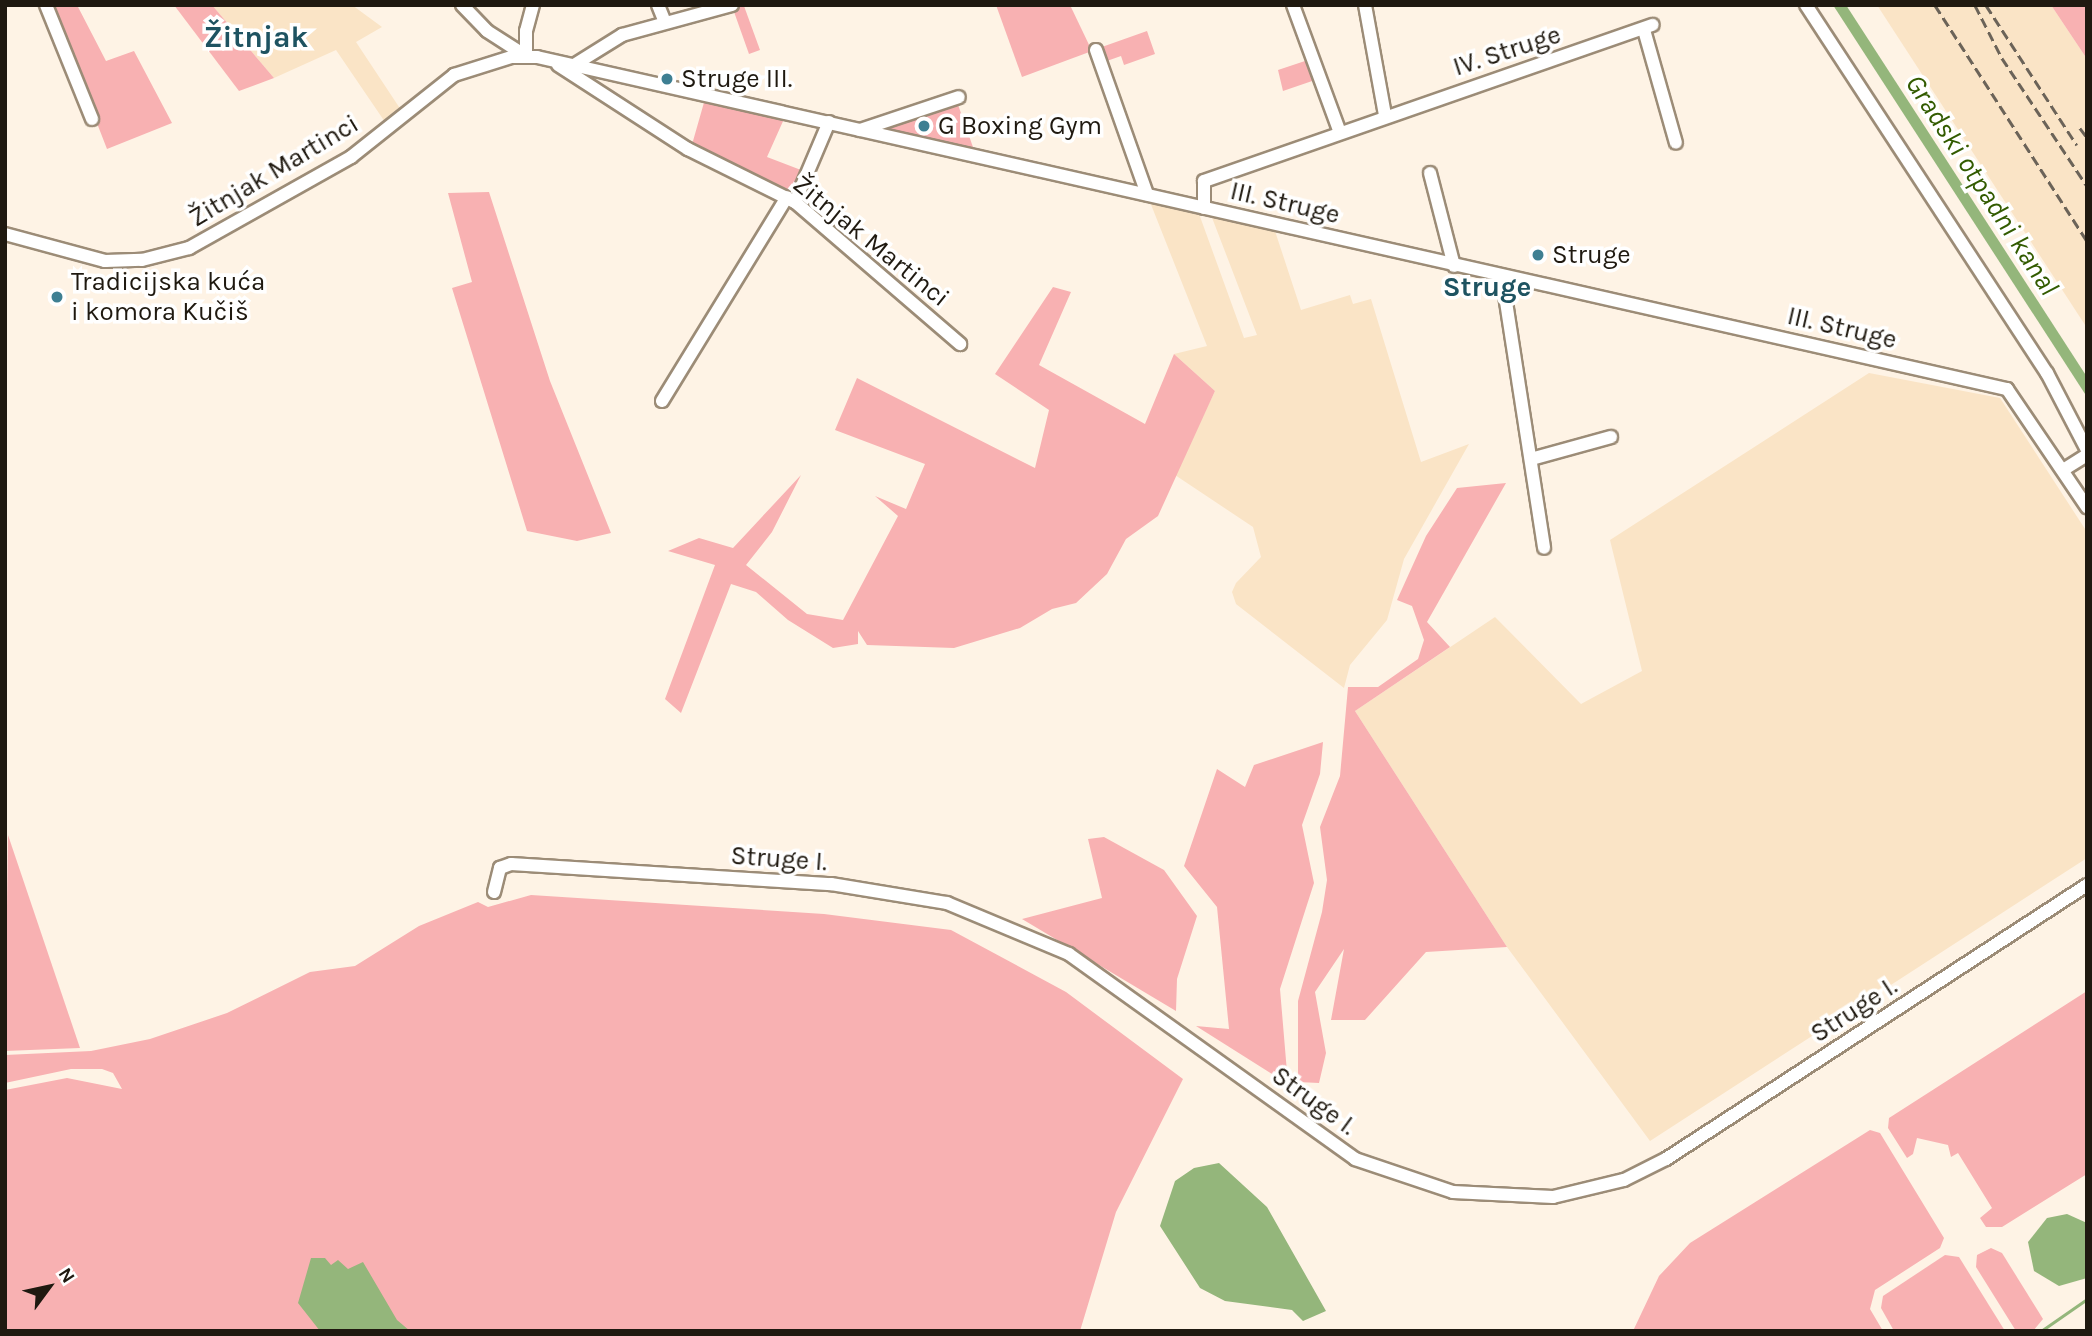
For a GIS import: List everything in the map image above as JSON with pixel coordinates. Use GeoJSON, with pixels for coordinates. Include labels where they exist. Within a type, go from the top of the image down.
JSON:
{"type":"FeatureCollection","features":[{"type":"Feature","properties":{"kind":"street"},"geometry":{"type":"LineString","coordinates":[[46,5],[92,119]]}},
{"type":"Feature","properties":{"kind":"street"},"geometry":{"type":"LineString","coordinates":[[462,5],[487,32],[526,56]]}},
{"type":"Feature","properties":{"kind":"street"},"geometry":{"type":"LineString","coordinates":[[526,56],[526,31],[533,5]]}},
{"type":"Feature","properties":{"kind":"street"},"geometry":{"type":"LineString","coordinates":[[658,5],[665,22]]}},
{"type":"Feature","properties":{"kind":"street"},"geometry":{"type":"LineString","coordinates":[[574,65],[622,36],[732,5]]}},
{"type":"Feature","properties":{"kind":"street"},"geometry":{"type":"LineString","coordinates":[[1293,5],[1340,133]]}},
{"type":"Feature","properties":{"kind":"street"},"geometry":{"type":"LineString","coordinates":[[1365,5],[1385,115]]}},
{"type":"Feature","properties":{"kind":"street"},"geometry":{"type":"LineString","coordinates":[[1806,5],[2047,373],[2087,450]]}},
{"type":"Feature","properties":{"kind":"street","name":"IV. Struge"},"geometry":{"type":"LineString","coordinates":[[1204,208],[1204,181],[1385,115],[1648,27],[1676,143]]}},
{"type":"Feature","properties":{"kind":"street"},"geometry":{"type":"LineString","coordinates":[[1096,50],[1147,194]]}},
{"type":"Feature","properties":{"kind":"street","name":"Žitnjak Martinci"},"geometry":{"type":"LineString","coordinates":[[5,234],[105,261],[142,260],[189,248],[351,157],[454,75],[482,63],[526,56],[550,59],[688,149],[791,200],[960,344]]}},
{"type":"Feature","properties":{"kind":"street","name":"III. Struge"},"geometry":{"type":"LineString","coordinates":[[550,59],[1454,266],[2007,389],[2087,507]]}},
{"type":"Feature","properties":{"kind":"street"},"geometry":{"type":"LineString","coordinates":[[859,130],[960,97]]}},
{"type":"Feature","properties":{"kind":"street"},"geometry":{"type":"LineString","coordinates":[[662,401],[791,200],[829,122]]}},
{"type":"Feature","properties":{"kind":"street"},"geometry":{"type":"LineString","coordinates":[[1430,173],[1454,266]]}},
{"type":"Feature","properties":{"kind":"street"},"geometry":{"type":"LineString","coordinates":[[1502,276],[1544,548]]}},
{"type":"Feature","properties":{"kind":"street"},"geometry":{"type":"LineString","coordinates":[[1531,459],[1611,436]]}},
{"type":"Feature","properties":{"kind":"street"},"geometry":{"type":"LineString","coordinates":[[2063,470],[2087,455]]}},
{"type":"Feature","properties":{"kind":"street","name":"Struge I."},"geometry":{"type":"LineString","coordinates":[[494,892],[500,868],[511,864],[831,884],[947,903],[1069,954],[1355,1159],[1453,1192],[1553,1197],[1624,1180],[1666,1159],[2087,886]]}},
{"type":"Feature","properties":{"kind":"shaded area"},"geometry":{"type":"Polygon","coordinates":[[[51,5],[77,5],[106,61],[134,51],[172,123],[107,149],[51,5]]]}},
{"type":"Feature","properties":{"kind":"shaded area"},"geometry":{"type":"Polygon","coordinates":[[[174,5],[212,5],[274,78],[239,91],[174,5]]]}},
{"type":"Feature","properties":{"kind":"shaded area"},"geometry":{"type":"Polygon","coordinates":[[[212,5],[352,5],[382,27],[356,42],[401,110],[385,122],[336,50],[274,78],[212,5]]]}},
{"type":"Feature","properties":{"kind":"shaded area"},"geometry":{"type":"Polygon","coordinates":[[[996,5],[1070,5],[1092,51],[1022,77],[996,5]]]}},
{"type":"Feature","properties":{"kind":"shaded area"},"geometry":{"type":"Polygon","coordinates":[[[1833,5],[1846,5],[2087,377],[2087,397],[1833,5]]]}},
{"type":"Feature","properties":{"kind":"shaded area"},"geometry":{"type":"Polygon","coordinates":[[[1877,5],[2051,5],[2087,59],[2087,328],[1877,5]]]}},
{"type":"Feature","properties":{"kind":"shaded area"},"geometry":{"type":"Polygon","coordinates":[[[2051,5],[2087,5],[2087,59],[2051,5]]]}},
{"type":"Feature","properties":{"kind":"shaded area"},"geometry":{"type":"Polygon","coordinates":[[[744,6],[760,50],[749,54],[733,9],[744,6]]]}},
{"type":"Feature","properties":{"kind":"shaded area"},"geometry":{"type":"Polygon","coordinates":[[[1147,31],[1155,54],[1124,65],[1121,56],[1104,62],[1099,48],[1147,31]]]}},
{"type":"Feature","properties":{"kind":"shaded area"},"geometry":{"type":"Polygon","coordinates":[[[1311,59],[1318,79],[1283,91],[1278,70],[1311,59]]]}},
{"type":"Feature","properties":{"kind":"shaded area"},"geometry":{"type":"Polygon","coordinates":[[[705,99],[784,119],[767,157],[801,170],[790,195],[691,148],[705,99]]]}},
{"type":"Feature","properties":{"kind":"shaded area","name":"G Boxing Gym"},"geometry":{"type":"Polygon","coordinates":[[[956,99],[974,150],[881,129],[956,99]]]}},
{"type":"Feature","properties":{"kind":"shaded area"},"geometry":{"type":"Polygon","coordinates":[[[489,192],[550,381],[611,533],[577,541],[527,531],[452,288],[472,282],[448,193],[489,192]]]}},
{"type":"Feature","properties":{"kind":"shaded area"},"geometry":{"type":"Polygon","coordinates":[[[1150,202],[1198,211],[1244,338],[1257,335],[1211,215],[1274,228],[1301,310],[1350,295],[1353,304],[1371,299],[1421,462],[1469,444],[1404,559],[1387,620],[1350,665],[1344,688],[1236,604],[1232,592],[1236,583],[1261,557],[1253,527],[1175,475],[1215,391],[1174,354],[1207,346],[1150,202]]]}},
{"type":"Feature","properties":{"kind":"shaded area"},"geometry":{"type":"Polygon","coordinates":[[[1053,287],[1071,292],[1039,365],[1145,424],[1174,354],[1215,391],[1158,516],[1126,539],[1107,574],[1076,603],[1052,609],[1020,628],[954,648],[867,645],[858,631],[858,644],[833,648],[788,620],[756,592],[731,584],[681,713],[665,699],[715,565],[668,551],[699,538],[733,548],[801,475],[772,532],[746,565],[807,614],[843,620],[898,516],[875,496],[906,509],[925,464],[835,430],[857,378],[1035,468],[1049,410],[995,374],[1053,287]]]}},
{"type":"Feature","properties":{"kind":"shaded area"},"geometry":{"type":"Polygon","coordinates":[[[1869,373],[2000,398],[2087,532],[2087,858],[1650,1141],[1507,947],[1355,711],[1495,617],[1581,704],[1642,671],[1610,540],[1869,373]]]}},
{"type":"Feature","properties":{"kind":"shaded area"},"geometry":{"type":"Polygon","coordinates":[[[1506,483],[1427,622],[1450,647],[1355,711],[1507,947],[1426,952],[1365,1020],[1331,1020],[1344,949],[1315,992],[1326,1053],[1319,1083],[1298,1082],[1298,1001],[1322,912],[1327,880],[1320,827],[1340,776],[1348,687],[1378,687],[1418,659],[1424,640],[1412,606],[1397,600],[1426,536],[1457,488],[1506,483]]]}},
{"type":"Feature","properties":{"kind":"shaded area"},"geometry":{"type":"Polygon","coordinates":[[[1323,742],[1320,774],[1302,825],[1314,883],[1280,989],[1288,1084],[1196,1026],[1229,1029],[1217,907],[1184,866],[1217,769],[1245,787],[1254,765],[1323,742]]]}},
{"type":"Feature","properties":{"kind":"shaded area"},"geometry":{"type":"Polygon","coordinates":[[[8,835],[80,1048],[5,1051],[8,835]]]}},
{"type":"Feature","properties":{"kind":"shaded area"},"geometry":{"type":"Polygon","coordinates":[[[1104,837],[1164,870],[1197,916],[1177,979],[1176,1011],[1022,919],[1102,898],[1088,839],[1104,837]]]}},
{"type":"Feature","properties":{"kind":"shaded area"},"geometry":{"type":"Polygon","coordinates":[[[531,895],[824,914],[951,930],[1066,992],[1183,1079],[1116,1212],[1080,1331],[5,1331],[5,1090],[67,1078],[122,1089],[113,1073],[102,1069],[71,1069],[5,1083],[5,1055],[91,1051],[150,1039],[227,1013],[310,972],[355,966],[419,926],[478,902],[488,907],[531,895]]]}},
{"type":"Feature","properties":{"kind":"shaded area"},"geometry":{"type":"Polygon","coordinates":[[[2087,991],[2087,1174],[2002,1227],[1986,1227],[1980,1218],[1992,1208],[1958,1153],[1951,1157],[1948,1145],[1917,1138],[1913,1154],[1907,1158],[1888,1128],[1889,1118],[2087,991]]]}},
{"type":"Feature","properties":{"kind":"shaded area"},"geometry":{"type":"Polygon","coordinates":[[[1870,1130],[1880,1133],[1944,1238],[1940,1248],[1875,1290],[1870,1309],[1883,1331],[1633,1331],[1659,1276],[1690,1243],[1870,1130]]]}},
{"type":"Feature","properties":{"kind":"shaded area"},"geometry":{"type":"Polygon","coordinates":[[[1219,1163],[1267,1207],[1326,1311],[1303,1321],[1292,1310],[1225,1301],[1200,1288],[1160,1226],[1175,1181],[1194,1168],[1219,1163]]]}},
{"type":"Feature","properties":{"kind":"shaded area"},"geometry":{"type":"Polygon","coordinates":[[[2067,1214],[2087,1223],[2087,1278],[2059,1286],[2034,1271],[2028,1242],[2047,1218],[2067,1214]]]}},
{"type":"Feature","properties":{"kind":"shaded area"},"geometry":{"type":"Polygon","coordinates":[[[1991,1248],[2002,1253],[2043,1319],[2033,1331],[2016,1331],[1976,1267],[1977,1255],[1991,1248]]]}},
{"type":"Feature","properties":{"kind":"shaded area"},"geometry":{"type":"Polygon","coordinates":[[[1945,1255],[1959,1257],[2005,1331],[1894,1331],[1881,1308],[1883,1296],[1945,1255]]]}},
{"type":"Feature","properties":{"kind":"shaded area"},"geometry":{"type":"Polygon","coordinates":[[[311,1258],[325,1258],[331,1265],[338,1260],[348,1269],[363,1262],[397,1320],[410,1331],[320,1331],[298,1303],[311,1258]]]}},
{"type":"Feature","properties":{"kind":"waterway"},"geometry":{"type":"LineString","coordinates":[[2041,1331],[2087,1299]]}},
{"type":"Feature","properties":{"kind":"railway"},"geometry":{"type":"LineString","coordinates":[[1935,5],[2087,241]]}},
{"type":"Feature","properties":{"kind":"railway"},"geometry":{"type":"LineString","coordinates":[[1975,5],[2002,58],[2087,186]]}},
{"type":"Feature","properties":{"kind":"railway"},"geometry":{"type":"LineString","coordinates":[[1986,5],[2077,145]]}},
{"type":"Feature","properties":{"kind":"railway"},"geometry":{"type":"LineString","coordinates":[[2080,128],[2086,136]]}},
{"type":"Feature","properties":{"kind":"place","name":"Struge III."},"geometry":{"type":"Point","coordinates":[667,79]}},
{"type":"Feature","properties":{"kind":"place","name":"G Boxing Gym"},"geometry":{"type":"Point","coordinates":[924,126]}},
{"type":"Feature","properties":{"kind":"place","name":"Struge"},"geometry":{"type":"Point","coordinates":[1538,255]}},
{"type":"Feature","properties":{"kind":"place","name":"Tradicijska kuća i komora Kučiš"},"geometry":{"type":"Point","coordinates":[57,297]}},
{"type":"Feature","properties":{"kind":"district","name":"Žitnjak"},"geometry":{"type":"Point","coordinates":[256,37]}},
{"type":"Feature","properties":{"kind":"district","name":"Struge"},"geometry":{"type":"Point","coordinates":[1487,287]}},
{"type":"Feature","properties":{"kind":"water label","name":"Gradski otpadni kanal"},"geometry":{"type":"Point","coordinates":[1982,185]}}]}
